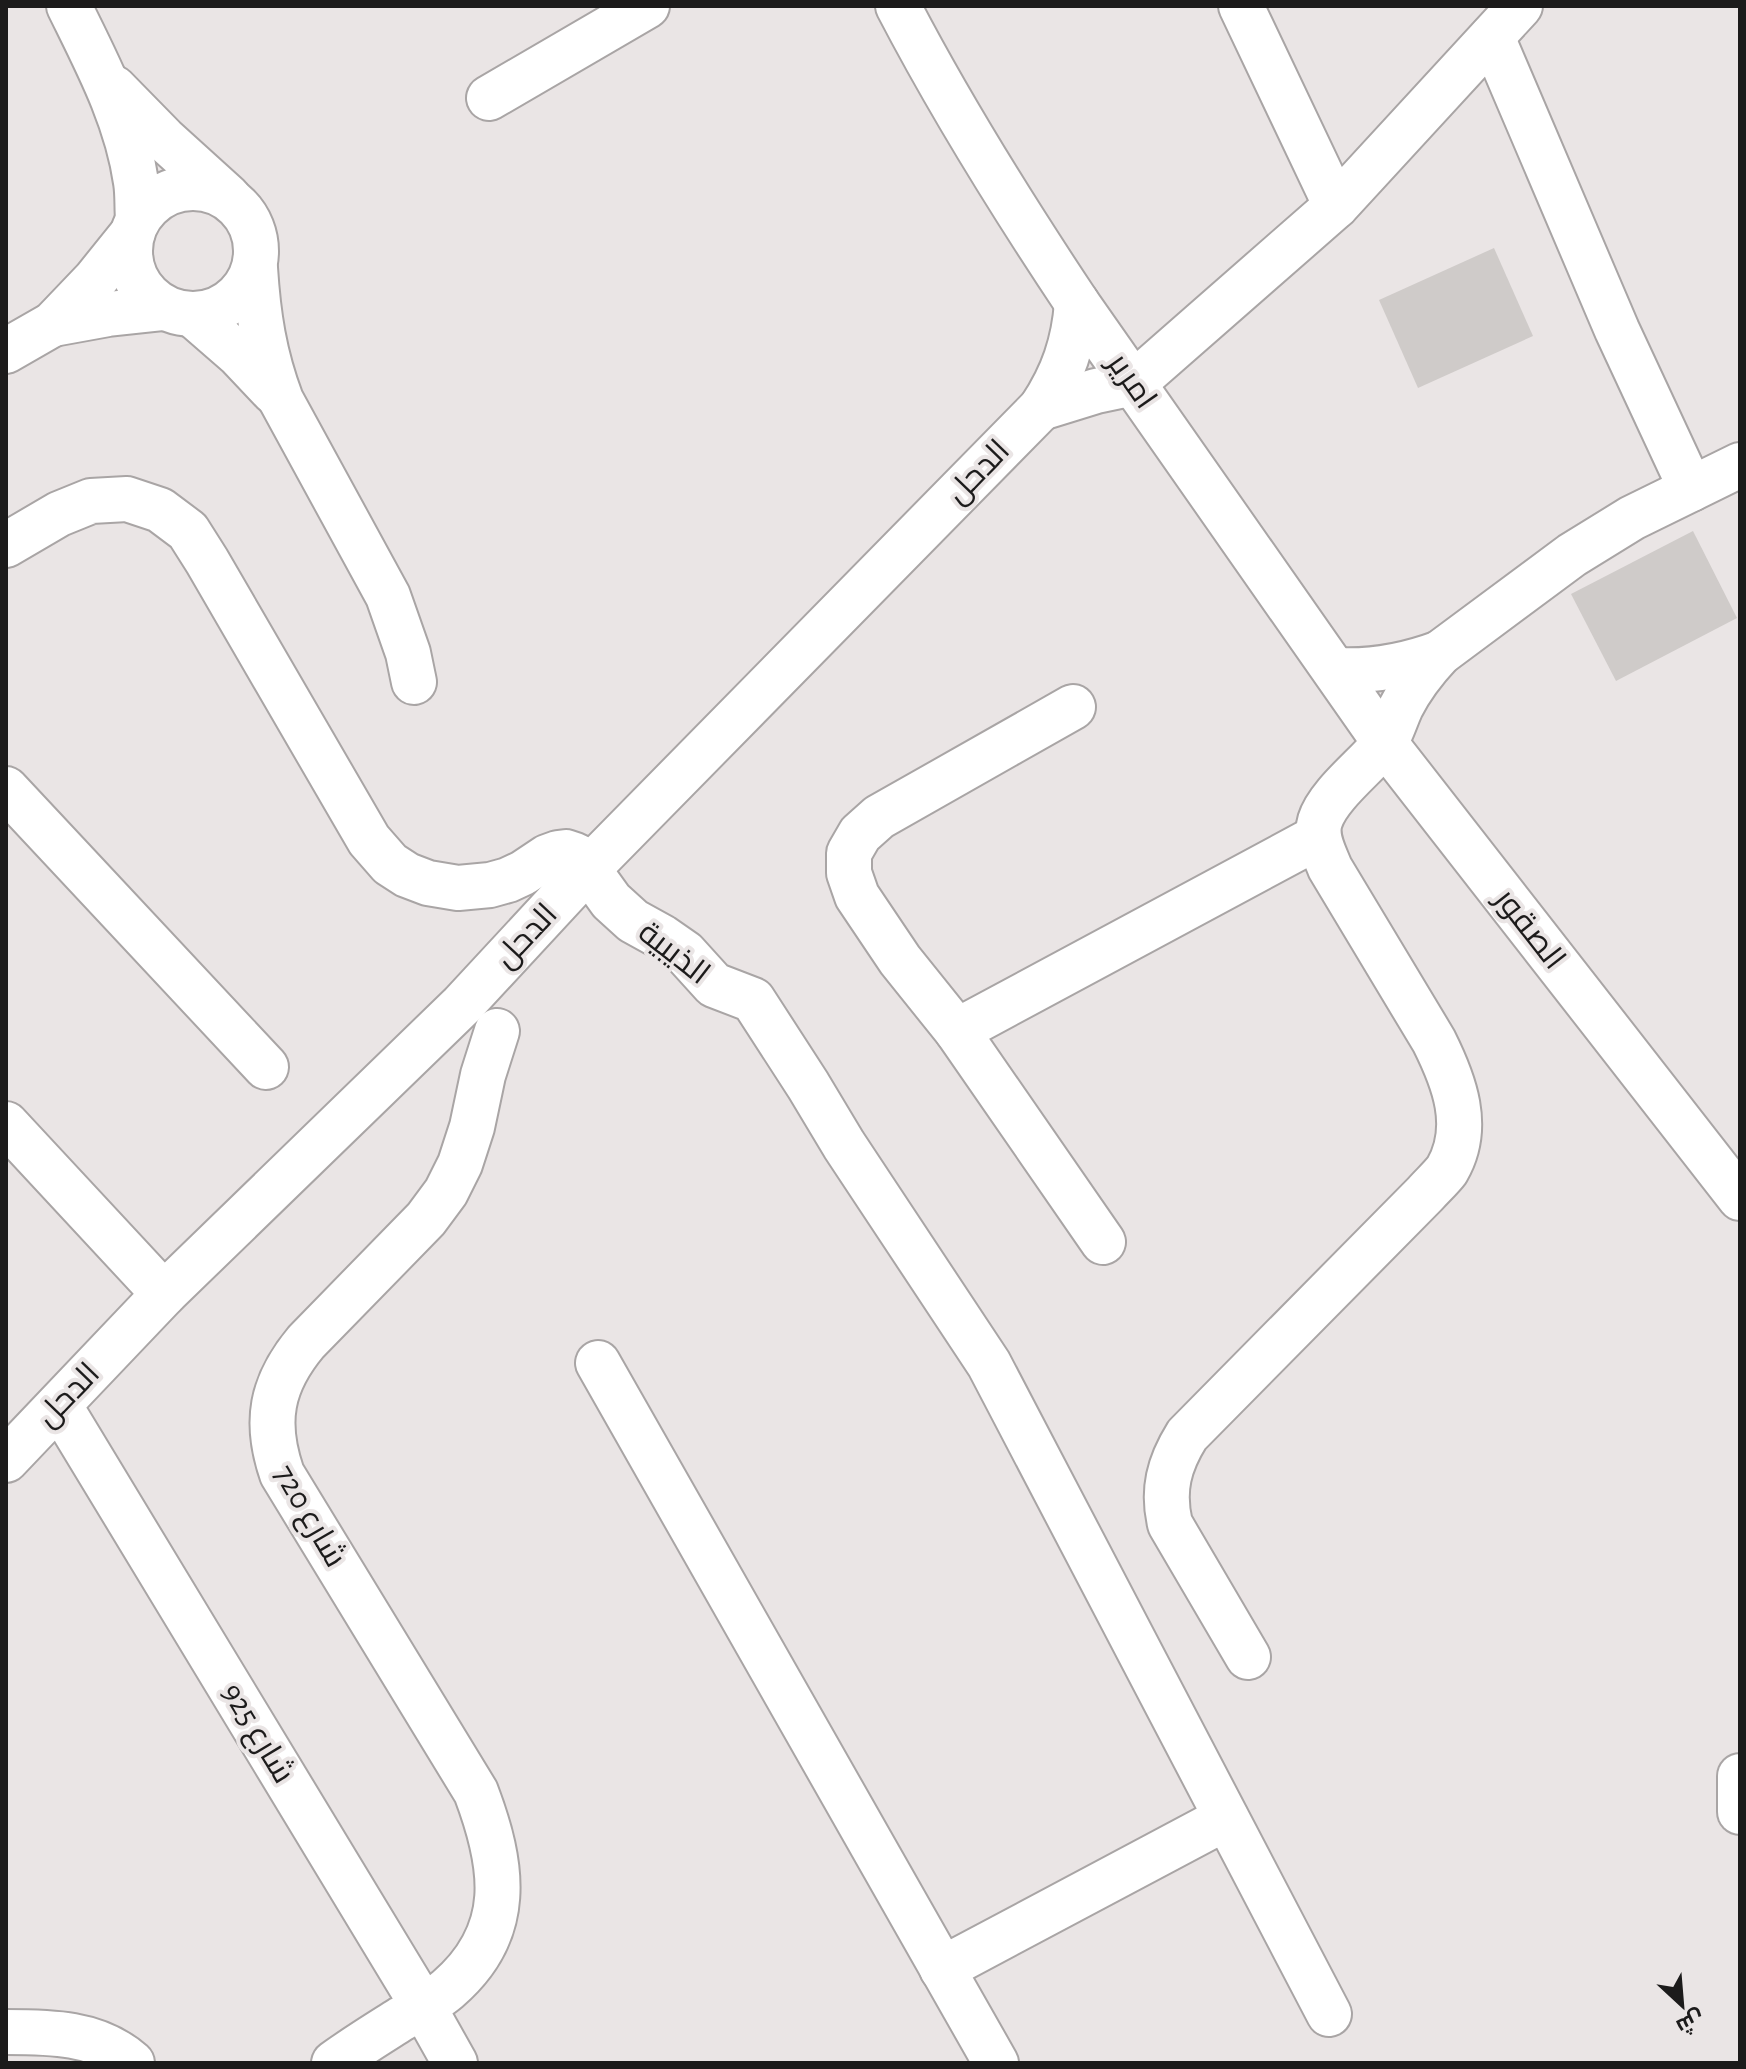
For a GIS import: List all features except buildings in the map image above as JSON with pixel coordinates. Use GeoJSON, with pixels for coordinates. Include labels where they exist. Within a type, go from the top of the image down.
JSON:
{"type":"FeatureCollection","features":[{"type":"Feature","properties":{"kind":"street"},"geometry":{"type":"LineString","coordinates":[[69,6],[104,78],[129,147],[136,183],[135,226],[130,255],[135,276],[147,295],[178,311],[239,355],[281,400]]}},
{"type":"Feature","properties":{"kind":"street"},"geometry":{"type":"LineString","coordinates":[[489,98],[647,6]]}},
{"type":"Feature","properties":{"kind":"street","name":"امرير"},"geometry":{"type":"LineString","coordinates":[[898,6],[930,67],[1077,303],[1385,743]]}},
{"type":"Feature","properties":{"kind":"street"},"geometry":{"type":"LineString","coordinates":[[1241,6],[1336,206]]}},
{"type":"Feature","properties":{"kind":"street"},"geometry":{"type":"LineString","coordinates":[[1041,408],[1134,383],[1336,206],[1506,21],[1617,330],[1691,489]]}},
{"type":"Feature","properties":{"kind":"street"},"geometry":{"type":"LineString","coordinates":[[104,78],[250,220],[256,236],[255,268],[261,336],[269,369],[281,400],[388,596],[399,624],[414,682]]}},
{"type":"Feature","properties":{"kind":"street"},"geometry":{"type":"LineString","coordinates":[[6,351],[53,324],[95,280],[151,203],[168,192],[188,187],[208,188],[228,197]]}},
{"type":"Feature","properties":{"kind":"street"},"geometry":{"type":"LineString","coordinates":[[53,324],[122,311],[213,311],[232,302],[246,287],[255,268]]}},
{"type":"Feature","properties":{"kind":"street"},"geometry":{"type":"LineString","coordinates":[[1041,408],[1071,348],[1077,303]]}},
{"type":"Feature","properties":{"kind":"street","name":"الدحل"},"geometry":{"type":"LineString","coordinates":[[6,1460],[164,1294],[462,1005],[588,869],[1041,408]]}},
{"type":"Feature","properties":{"kind":"street"},"geometry":{"type":"LineString","coordinates":[[1248,1657],[1170,1524],[1166,1490],[1175,1453],[1187,1435],[1446,1170],[1457,1143],[1460,1112],[1454,1086],[1434,1041],[1330,868],[1318,837],[1319,822],[1327,806],[1385,743],[1407,697],[1440,653],[1572,555],[1632,518],[1740,465]]}},
{"type":"Feature","properties":{"kind":"street"},"geometry":{"type":"LineString","coordinates":[[6,545],[59,514],[91,501],[127,499],[160,510],[188,531],[201,551],[369,840],[390,864],[428,883],[458,888],[508,880],[558,853],[575,855],[588,869]]}},
{"type":"Feature","properties":{"kind":"street"},"geometry":{"type":"LineString","coordinates":[[1336,670],[1378,670],[1440,653]]}},
{"type":"Feature","properties":{"kind":"street"},"geometry":{"type":"LineString","coordinates":[[1073,707],[879,817],[860,834],[849,853],[849,873],[857,896],[900,960],[957,1031],[1103,1242]]}},
{"type":"Feature","properties":{"kind":"street","name":"الصقور"},"geometry":{"type":"LineString","coordinates":[[1385,743],[1740,1198]]}},
{"type":"Feature","properties":{"kind":"street"},"geometry":{"type":"LineString","coordinates":[[6,789],[266,1067]]}},
{"type":"Feature","properties":{"kind":"street"},"geometry":{"type":"LineString","coordinates":[[957,1031],[1318,837]]}},
{"type":"Feature","properties":{"kind":"street","name":"الذيبية"},"geometry":{"type":"LineString","coordinates":[[588,869],[611,901],[633,921],[685,953],[714,985],[753,1000],[844,1145],[989,1364],[1329,2014]]}},
{"type":"Feature","properties":{"kind":"street","name":"شارع 720"},"geometry":{"type":"LineString","coordinates":[[334,2063],[376,2048],[467,1970],[485,1945],[497,1911],[494,1849],[476,1792],[282,1474],[274,1452],[272,1416],[279,1382],[291,1360],[426,1219],[446,1192],[460,1164],[472,1127],[483,1075],[497,1031]]}},
{"type":"Feature","properties":{"kind":"street"},"geometry":{"type":"LineString","coordinates":[[6,1124],[164,1294]]}},
{"type":"Feature","properties":{"kind":"street"},"geometry":{"type":"LineString","coordinates":[[598,1363],[996,2063]]}},
{"type":"Feature","properties":{"kind":"street","name":"شارع 925"},"geometry":{"type":"LineString","coordinates":[[59,1405],[455,2063]]}},
{"type":"Feature","properties":{"kind":"street"},"geometry":{"type":"LineString","coordinates":[[1740,1776],[1740,1812]]}},
{"type":"Feature","properties":{"kind":"street"},"geometry":{"type":"LineString","coordinates":[[942,1969],[1226,1818]]}},
{"type":"Feature","properties":{"kind":"street"},"geometry":{"type":"LineString","coordinates":[[6,2032],[68,2034],[98,2043],[132,2063]]}}]}
